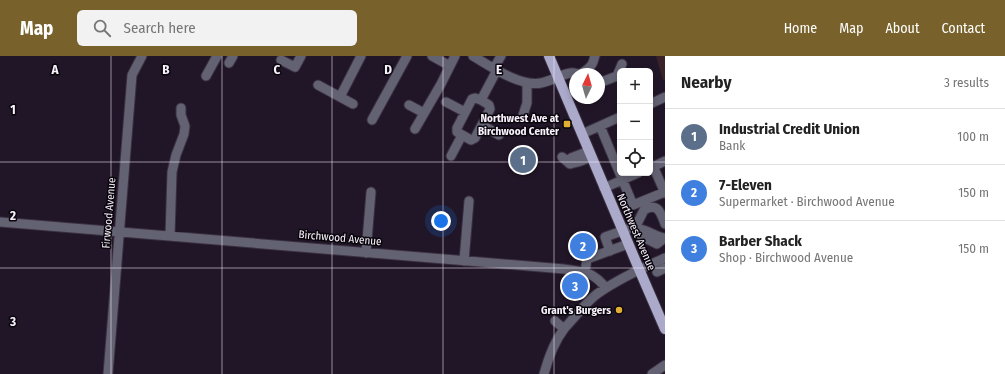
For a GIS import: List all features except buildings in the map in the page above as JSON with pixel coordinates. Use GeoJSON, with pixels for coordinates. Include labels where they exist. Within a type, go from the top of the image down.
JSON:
{"type":"FeatureCollection","features":[{"type":"Feature","properties":{"kind":"main road","name":"Northwest Avenue"},"geometry":{"type":"LineString","coordinates":[[549,56],[665,329]]}},
{"type":"Feature","properties":{"kind":"street","name":"Firwood Avenue"},"geometry":{"type":"LineString","coordinates":[[108,374],[132,75],[142,56]]}},
{"type":"Feature","properties":{"kind":"street"},"geometry":{"type":"LineString","coordinates":[[206,76],[217,56]]}},
{"type":"Feature","properties":{"kind":"street"},"geometry":{"type":"LineString","coordinates":[[281,60],[295,67],[301,56]]}},
{"type":"Feature","properties":{"kind":"street"},"geometry":{"type":"LineString","coordinates":[[340,97],[361,56]]}},
{"type":"Feature","properties":{"kind":"street"},"geometry":{"type":"LineString","coordinates":[[372,120],[407,56]]}},
{"type":"Feature","properties":{"kind":"street"},"geometry":{"type":"LineString","coordinates":[[432,56],[450,66]]}},
{"type":"Feature","properties":{"kind":"street"},"geometry":{"type":"LineString","coordinates":[[415,128],[455,56]]}},
{"type":"Feature","properties":{"kind":"street"},"geometry":{"type":"LineString","coordinates":[[472,56],[527,83],[542,83],[569,73]]}},
{"type":"Feature","properties":{"kind":"street"},"geometry":{"type":"LineString","coordinates":[[481,100],[501,56]]}},
{"type":"Feature","properties":{"kind":"street"},"geometry":{"type":"LineString","coordinates":[[587,68],[593,63],[595,56]]}},
{"type":"Feature","properties":{"kind":"street"},"geometry":{"type":"LineString","coordinates":[[605,81],[617,76],[622,64]]}},
{"type":"Feature","properties":{"kind":"street"},"geometry":{"type":"LineString","coordinates":[[523,115],[527,103],[527,83]]}},
{"type":"Feature","properties":{"kind":"street"},"geometry":{"type":"LineString","coordinates":[[318,86],[353,104]]}},
{"type":"Feature","properties":{"kind":"street"},"geometry":{"type":"LineString","coordinates":[[653,103],[665,97]]}},
{"type":"Feature","properties":{"kind":"street"},"geometry":{"type":"LineString","coordinates":[[475,98],[481,100],[489,105],[490,109],[475,138],[471,140],[457,132],[457,128],[472,99],[475,98]]}},
{"type":"Feature","properties":{"kind":"street"},"geometry":{"type":"LineString","coordinates":[[446,102],[465,112]]}},
{"type":"Feature","properties":{"kind":"street"},"geometry":{"type":"LineString","coordinates":[[409,105],[424,113]]}},
{"type":"Feature","properties":{"kind":"street"},"geometry":{"type":"LineString","coordinates":[[170,236],[172,172],[176,155],[184,134],[185,126],[181,115],[181,108]]}},
{"type":"Feature","properties":{"kind":"street"},"geometry":{"type":"LineString","coordinates":[[582,134],[617,118]]}},
{"type":"Feature","properties":{"kind":"street"},"geometry":{"type":"LineString","coordinates":[[482,125],[500,134]]}},
{"type":"Feature","properties":{"kind":"street"},"geometry":{"type":"LineString","coordinates":[[600,126],[633,205],[665,193],[653,169]]}},
{"type":"Feature","properties":{"kind":"street"},"geometry":{"type":"LineString","coordinates":[[451,156],[462,135]]}},
{"type":"Feature","properties":{"kind":"street"},"geometry":{"type":"LineString","coordinates":[[562,157],[570,164],[578,162],[590,154]]}},
{"type":"Feature","properties":{"kind":"street"},"geometry":{"type":"LineString","coordinates":[[653,167],[665,161]]}},
{"type":"Feature","properties":{"kind":"street"},"geometry":{"type":"LineString","coordinates":[[604,188],[631,176]]}},
{"type":"Feature","properties":{"kind":"street"},"geometry":{"type":"LineString","coordinates":[[366,253],[370,192]]}},
{"type":"Feature","properties":{"kind":"street"},"geometry":{"type":"LineString","coordinates":[[464,261],[469,201]]}},
{"type":"Feature","properties":{"kind":"street"},"geometry":{"type":"LineString","coordinates":[[638,228],[644,210],[651,207],[658,209],[665,224]]}},
{"type":"Feature","properties":{"kind":"street","name":"Birchwood Avenue"},"geometry":{"type":"LineString","coordinates":[[0,222],[464,261],[559,273],[585,272],[592,274],[599,279],[606,288]]}},
{"type":"Feature","properties":{"kind":"street"},"geometry":{"type":"LineString","coordinates":[[610,251],[605,237],[623,231],[638,228],[660,238],[665,238],[662,240]]}},
{"type":"Feature","properties":{"kind":"street"},"geometry":{"type":"LineString","coordinates":[[585,272],[587,259],[628,244]]}},
{"type":"Feature","properties":{"kind":"street"},"geometry":{"type":"LineString","coordinates":[[544,374],[555,344],[564,329],[596,294],[639,269],[665,258]]}},
{"type":"Feature","properties":{"kind":"street"},"geometry":{"type":"LineString","coordinates":[[555,320],[564,329]]}},
{"type":"Feature","properties":{"kind":"street"},"geometry":{"type":"LineString","coordinates":[[652,374],[665,365]]}},
{"type":"Feature","properties":{"kind":"shaded area"},"geometry":{"type":"Polygon","coordinates":[[[656,56],[665,56],[665,80],[663,80],[656,56]]]}},
{"type":"Feature","properties":{"kind":"place","name":"Northwest Ave at Birchwood Center"},"geometry":{"type":"Point","coordinates":[567,124]}},
{"type":"Feature","properties":{"kind":"place","name":"Industrial Credit Union"},"geometry":{"type":"Point","coordinates":[523,160]}},
{"type":"Feature","properties":{"kind":"place","name":"7-Eleven"},"geometry":{"type":"Point","coordinates":[583,246]}},
{"type":"Feature","properties":{"kind":"place","name":"Barber Shack"},"geometry":{"type":"Point","coordinates":[575,286]}},
{"type":"Feature","properties":{"kind":"place","name":"Grant's Burgers"},"geometry":{"type":"Point","coordinates":[619,310]}}]}
